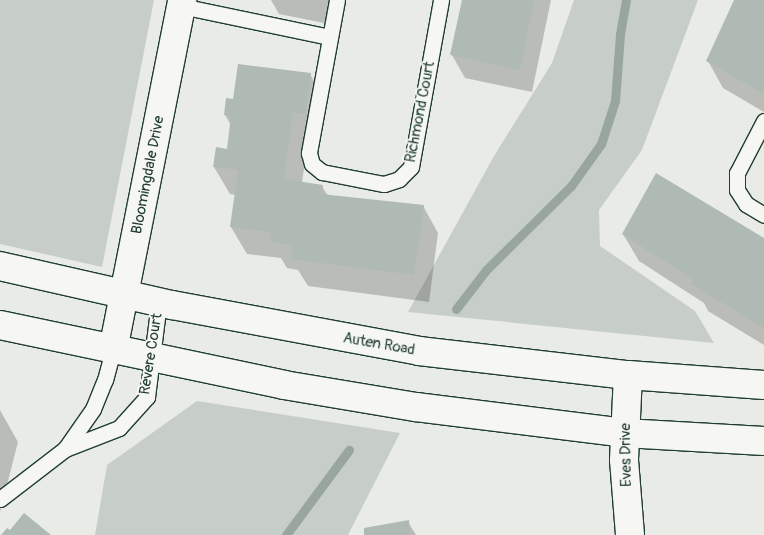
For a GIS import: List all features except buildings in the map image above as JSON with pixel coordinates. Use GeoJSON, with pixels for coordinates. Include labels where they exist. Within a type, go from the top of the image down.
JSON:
{"type":"FeatureCollection","features":[{"type":"Feature","properties":{"kind":"street","name":"Bloomingdale Drive"},"geometry":{"type":"LineString","coordinates":[[113,350],[181,3]]}},
{"type":"Feature","properties":{"kind":"street","name":"Auten Road"},"geometry":{"type":"LineString","coordinates":[[0,266],[159,302],[419,351],[628,376],[764,385]]}},
{"type":"Feature","properties":{"kind":"street"},"geometry":{"type":"LineString","coordinates":[[0,325],[284,385],[407,406],[624,433],[764,441]]}},
{"type":"Feature","properties":{"kind":"street","name":"Eves Drive"},"geometry":{"type":"LineString","coordinates":[[628,376],[624,433],[630,535]]}},
{"type":"Feature","properties":{"kind":"lane","name":"Richmond Court"},"geometry":{"type":"LineString","coordinates":[[337,0],[308,153],[312,164],[322,172],[384,184],[399,179],[411,167],[441,0]]}},
{"type":"Feature","properties":{"kind":"lane"},"geometry":{"type":"LineString","coordinates":[[181,3],[329,37]]}},
{"type":"Feature","properties":{"kind":"lane"},"geometry":{"type":"LineString","coordinates":[[764,121],[736,173],[737,190],[746,204],[764,214]]}},
{"type":"Feature","properties":{"kind":"lane","name":"Revere Court"},"geometry":{"type":"LineString","coordinates":[[0,499],[65,450],[119,428],[147,397],[159,302]]}},
{"type":"Feature","properties":{"kind":"lane","name":"Revere Court"},"geometry":{"type":"LineString","coordinates":[[65,450],[93,409],[105,380],[113,350]]}},
{"type":"Feature","properties":{"kind":"shaded area"},"geometry":{"type":"Polygon","coordinates":[[[0,0],[154,0],[102,267],[0,244],[0,0]]]}},
{"type":"Feature","properties":{"kind":"shaded area"},"geometry":{"type":"Polygon","coordinates":[[[574,0],[698,0],[642,150],[599,210],[600,246],[695,311],[714,343],[408,312],[494,156],[552,63],[574,0]]]}},
{"type":"Feature","properties":{"kind":"shaded area"},"geometry":{"type":"Polygon","coordinates":[[[197,401],[400,433],[348,535],[95,535],[107,465],[197,401]]]}},
{"type":"Feature","properties":{"kind":"waterway"},"geometry":{"type":"LineString","coordinates":[[456,309],[486,270],[571,186],[601,144],[615,101],[620,34],[626,0]]}},
{"type":"Feature","properties":{"kind":"waterway"},"geometry":{"type":"LineString","coordinates":[[286,535],[349,450]]}}]}
